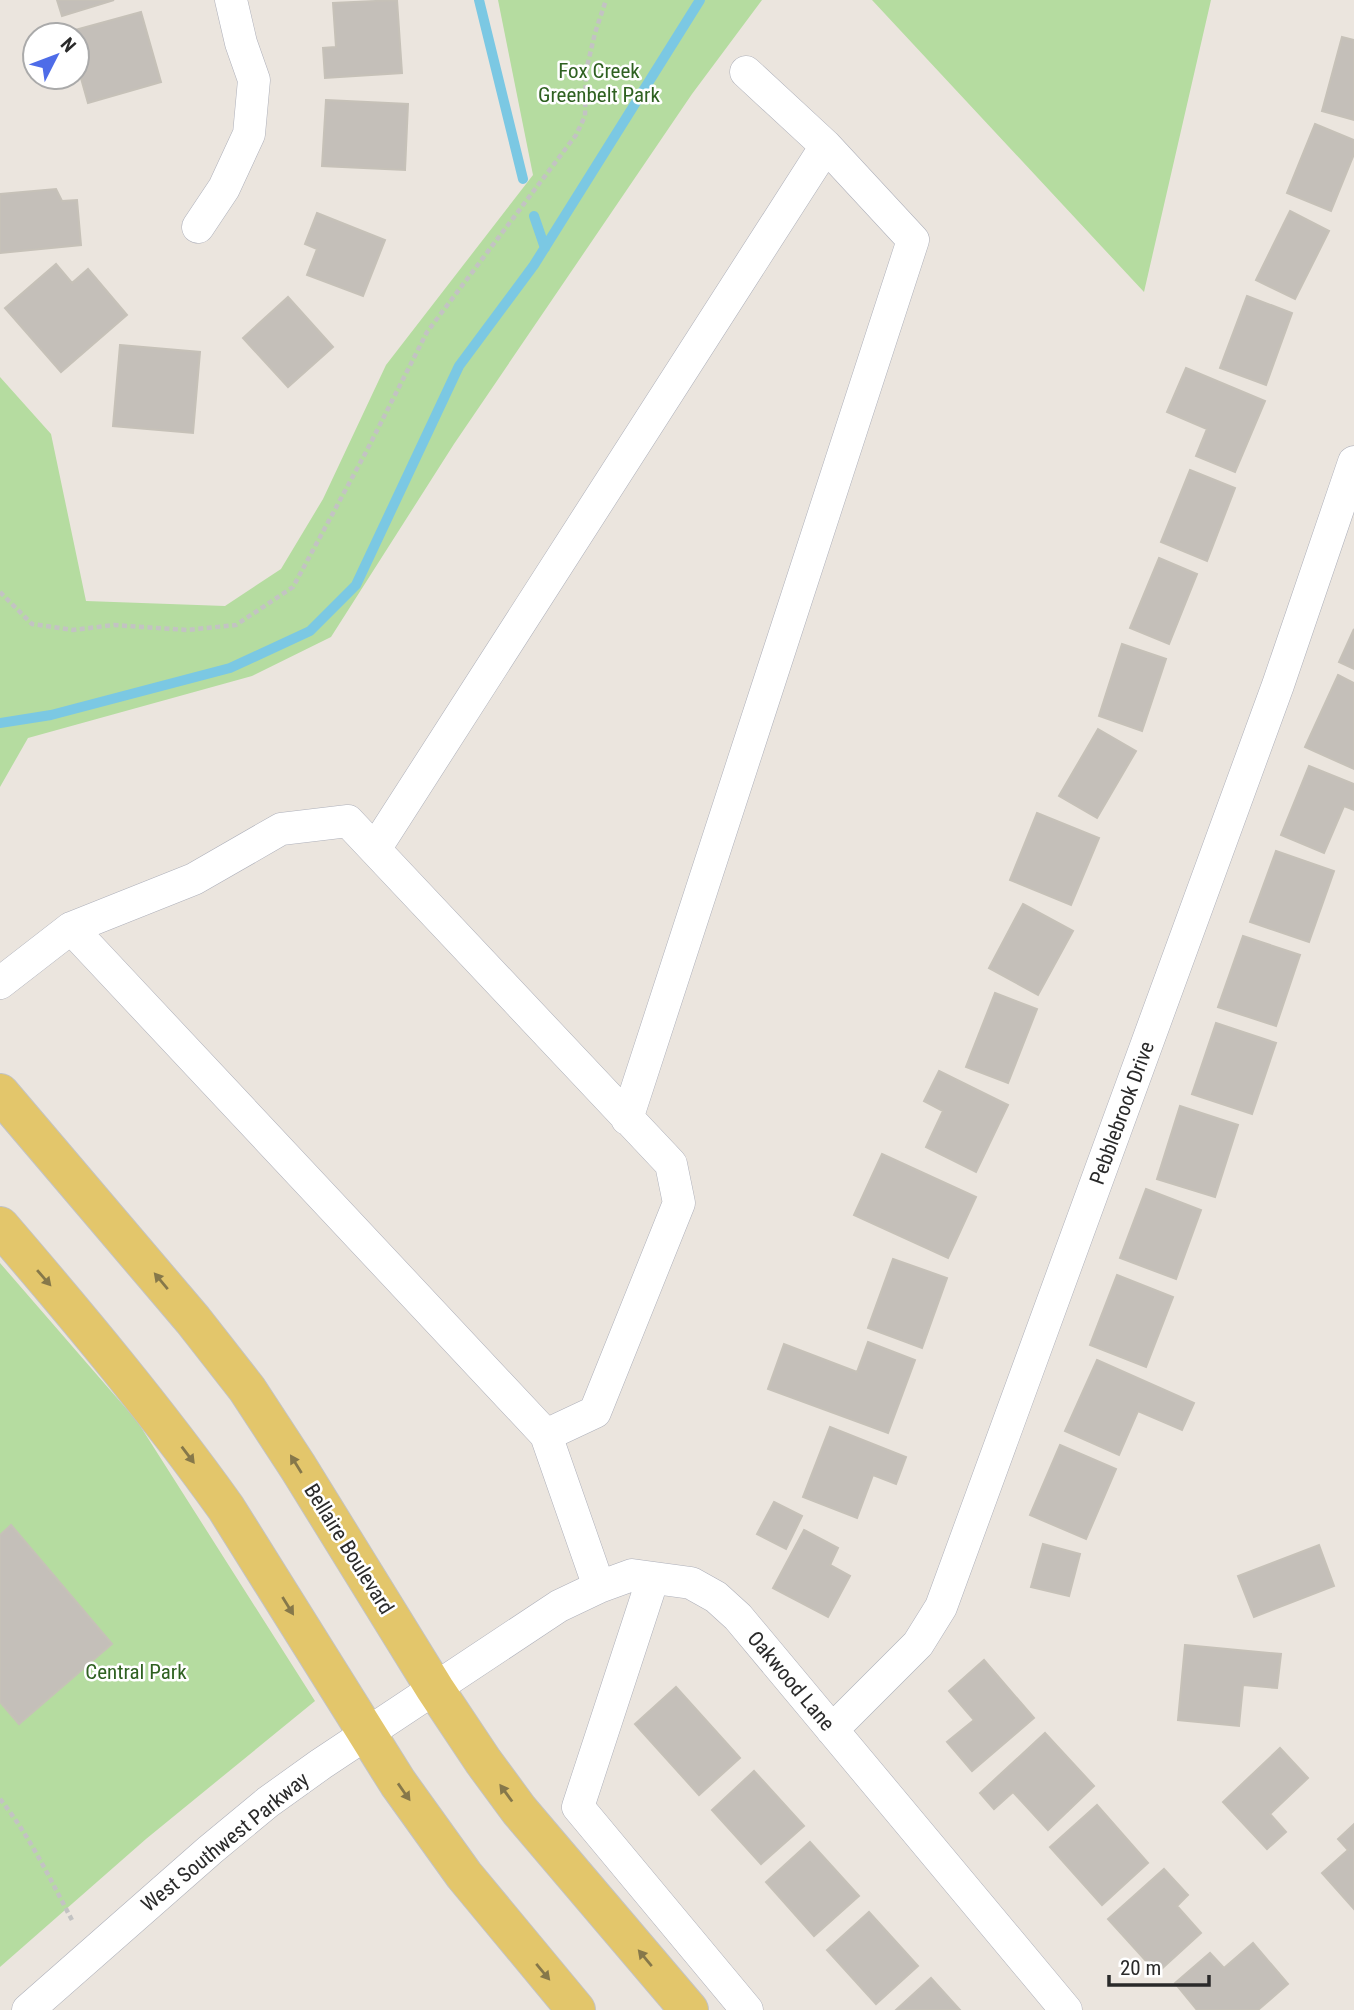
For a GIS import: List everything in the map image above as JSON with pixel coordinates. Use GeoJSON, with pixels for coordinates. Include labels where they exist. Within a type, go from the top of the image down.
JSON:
{"type":"FeatureCollection","features":[{"type":"Feature","properties":{"kind":"main road","name":"Bellaire Boulevard"},"geometry":{"type":"LineString","coordinates":[[0,1093],[185,1310],[247,1389],[299,1467],[435,1689],[483,1761],[519,1810],[689,2010]]}},
{"type":"Feature","properties":{"kind":"main road"},"geometry":{"type":"LineString","coordinates":[[0,1226],[98,1340],[195,1464],[226,1508],[398,1783],[464,1875],[576,2010]]}},
{"type":"Feature","properties":{"kind":"street"},"geometry":{"type":"LineString","coordinates":[[198,227],[224,188],[250,134],[254,80],[241,43],[231,0]]}},
{"type":"Feature","properties":{"kind":"street"},"geometry":{"type":"LineString","coordinates":[[626,1119],[913,240],[826,146],[746,72]]}},
{"type":"Feature","properties":{"kind":"street"},"geometry":{"type":"LineString","coordinates":[[375,849],[826,146]]}},
{"type":"Feature","properties":{"kind":"street","name":"Pebblebrook Drive"},"geometry":{"type":"LineString","coordinates":[[832,1730],[918,1644],[941,1607],[1278,685],[1354,462]]}},
{"type":"Feature","properties":{"kind":"street"},"geometry":{"type":"LineString","coordinates":[[0,983],[71,928],[194,878],[281,829],[348,821],[671,1164],[679,1203],[595,1412],[546,1435]]}},
{"type":"Feature","properties":{"kind":"street"},"geometry":{"type":"LineString","coordinates":[[71,928],[546,1435],[599,1587]]}},
{"type":"Feature","properties":{"kind":"street","name":"Oakwood Lane"},"geometry":{"type":"LineString","coordinates":[[435,1689],[559,1606],[599,1587],[632,1575],[691,1583],[716,1597],[738,1618],[1066,2010]]}},
{"type":"Feature","properties":{"kind":"street"},"geometry":{"type":"LineString","coordinates":[[653,1578],[578,1807],[747,2010]]}},
{"type":"Feature","properties":{"kind":"street","name":"West Southwest Parkway"},"geometry":{"type":"LineString","coordinates":[[28,2010],[237,1827],[321,1764],[435,1689]]}},
{"type":"Feature","properties":{"kind":"path"},"geometry":{"type":"LineString","coordinates":[[0,592],[32,624],[73,630],[114,625],[187,630],[236,625],[293,587],[427,332],[576,135],[585,116],[586,71],[606,0]]}},
{"type":"Feature","properties":{"kind":"path"},"geometry":{"type":"LineString","coordinates":[[0,1799],[49,1876],[73,1922]]}},
{"type":"Feature","properties":{"kind":"green space","name":"Fox Creek Greenbelt Park"},"geometry":{"type":"Polygon","coordinates":[[[498,0],[762,0],[692,94],[454,444],[331,637],[252,676],[28,738],[0,787],[0,377],[51,434],[86,601],[225,606],[281,569],[323,499],[386,365],[533,175],[498,0]]]}},
{"type":"Feature","properties":{"kind":"green space"},"geometry":{"type":"Polygon","coordinates":[[[872,0],[1211,0],[1144,292],[872,0]]]}},
{"type":"Feature","properties":{"kind":"green space","name":"Central Park"},"geometry":{"type":"Polygon","coordinates":[[[0,1263],[137,1421],[315,1701],[146,1839],[0,1967],[0,1263]]]}},
{"type":"Feature","properties":{"kind":"building"},"geometry":{"type":"Polygon","coordinates":[[[57,0],[114,0],[62,16],[57,0]]]}},
{"type":"Feature","properties":{"kind":"building"},"geometry":{"type":"Polygon","coordinates":[[[397,0],[402,73],[325,78],[323,48],[336,47],[333,3],[397,0]]]}},
{"type":"Feature","properties":{"kind":"building"},"geometry":{"type":"Polygon","coordinates":[[[141,12],[161,82],[88,103],[85,91],[91,91],[91,26],[141,12]]]}},
{"type":"Feature","properties":{"kind":"building"},"geometry":{"type":"Polygon","coordinates":[[[1342,37],[1354,40],[1354,120],[1322,111],[1342,37]]]}},
{"type":"Feature","properties":{"kind":"building"},"geometry":{"type":"Polygon","coordinates":[[[326,100],[408,104],[405,170],[322,166],[326,100]]]}},
{"type":"Feature","properties":{"kind":"building"},"geometry":{"type":"Polygon","coordinates":[[[1315,124],[1354,140],[1354,154],[1331,211],[1287,193],[1315,124]]]}},
{"type":"Feature","properties":{"kind":"building"},"geometry":{"type":"Polygon","coordinates":[[[56,189],[62,201],[77,200],[81,245],[0,253],[0,194],[56,189]]]}},
{"type":"Feature","properties":{"kind":"building"},"geometry":{"type":"Polygon","coordinates":[[[1290,211],[1329,231],[1295,299],[1256,280],[1290,211]]]}},
{"type":"Feature","properties":{"kind":"building"},"geometry":{"type":"Polygon","coordinates":[[[317,213],[385,240],[363,296],[307,275],[317,249],[305,244],[317,213]]]}},
{"type":"Feature","properties":{"kind":"building"},"geometry":{"type":"Polygon","coordinates":[[[56,264],[72,283],[88,269],[127,315],[61,372],[5,308],[56,264]]]}},
{"type":"Feature","properties":{"kind":"building"},"geometry":{"type":"Polygon","coordinates":[[[1247,296],[1292,313],[1266,385],[1220,368],[1247,296]]]}},
{"type":"Feature","properties":{"kind":"building"},"geometry":{"type":"Polygon","coordinates":[[[288,297],[333,347],[288,387],[243,338],[288,297]]]}},
{"type":"Feature","properties":{"kind":"building"},"geometry":{"type":"Polygon","coordinates":[[[120,345],[200,352],[193,433],[113,426],[120,345]]]}},
{"type":"Feature","properties":{"kind":"building"},"geometry":{"type":"Polygon","coordinates":[[[1186,368],[1265,401],[1235,472],[1196,456],[1207,429],[1167,412],[1186,368]]]}},
{"type":"Feature","properties":{"kind":"building"},"geometry":{"type":"Polygon","coordinates":[[[1190,470],[1235,488],[1207,561],[1161,542],[1190,470]]]}},
{"type":"Feature","properties":{"kind":"building"},"geometry":{"type":"Polygon","coordinates":[[[1159,558],[1197,574],[1169,644],[1130,628],[1159,558]]]}},
{"type":"Feature","properties":{"kind":"building"},"geometry":{"type":"Polygon","coordinates":[[[1354,629],[1354,669],[1339,662],[1354,629]]]}},
{"type":"Feature","properties":{"kind":"building"},"geometry":{"type":"Polygon","coordinates":[[[1122,644],[1166,659],[1142,731],[1099,716],[1122,644]]]}},
{"type":"Feature","properties":{"kind":"building"},"geometry":{"type":"Polygon","coordinates":[[[1338,675],[1354,683],[1354,769],[1305,747],[1338,675]]]}},
{"type":"Feature","properties":{"kind":"building"},"geometry":{"type":"Polygon","coordinates":[[[1098,729],[1136,751],[1097,818],[1059,796],[1098,729]]]}},
{"type":"Feature","properties":{"kind":"building"},"geometry":{"type":"Polygon","coordinates":[[[1309,766],[1354,784],[1354,810],[1344,806],[1324,853],[1281,835],[1309,766]]]}},
{"type":"Feature","properties":{"kind":"building"},"geometry":{"type":"Polygon","coordinates":[[[1037,813],[1099,838],[1071,905],[1010,880],[1037,813]]]}},
{"type":"Feature","properties":{"kind":"building"},"geometry":{"type":"Polygon","coordinates":[[[1276,851],[1334,871],[1309,942],[1250,922],[1276,851]]]}},
{"type":"Feature","properties":{"kind":"building"},"geometry":{"type":"Polygon","coordinates":[[[1023,904],[1073,931],[1038,995],[989,968],[1023,904]]]}},
{"type":"Feature","properties":{"kind":"building"},"geometry":{"type":"Polygon","coordinates":[[[1243,936],[1300,955],[1276,1026],[1218,1007],[1243,936]]]}},
{"type":"Feature","properties":{"kind":"building"},"geometry":{"type":"Polygon","coordinates":[[[995,993],[1037,1009],[1008,1083],[966,1067],[995,993]]]}},
{"type":"Feature","properties":{"kind":"building"},"geometry":{"type":"Polygon","coordinates":[[[1216,1023],[1276,1043],[1252,1114],[1192,1094],[1216,1023]]]}},
{"type":"Feature","properties":{"kind":"building"},"geometry":{"type":"Polygon","coordinates":[[[939,1071],[1008,1105],[976,1172],[926,1147],[943,1111],[924,1101],[939,1071]]]}},
{"type":"Feature","properties":{"kind":"building"},"geometry":{"type":"Polygon","coordinates":[[[1180,1106],[1238,1125],[1215,1197],[1157,1179],[1180,1106]]]}},
{"type":"Feature","properties":{"kind":"building"},"geometry":{"type":"Polygon","coordinates":[[[882,1154],[976,1197],[948,1258],[854,1215],[882,1154]]]}},
{"type":"Feature","properties":{"kind":"building"},"geometry":{"type":"Polygon","coordinates":[[[1146,1189],[1201,1210],[1176,1279],[1120,1258],[1146,1189]]]}},
{"type":"Feature","properties":{"kind":"building"},"geometry":{"type":"Polygon","coordinates":[[[893,1259],[947,1278],[922,1348],[868,1328],[893,1259]]]}},
{"type":"Feature","properties":{"kind":"building"},"geometry":{"type":"Polygon","coordinates":[[[1117,1275],[1173,1297],[1146,1367],[1090,1345],[1117,1275]]]}},
{"type":"Feature","properties":{"kind":"building"},"geometry":{"type":"Polygon","coordinates":[[[868,1342],[915,1360],[888,1433],[768,1389],[784,1344],[857,1372],[868,1342]]]}},
{"type":"Feature","properties":{"kind":"building"},"geometry":{"type":"Polygon","coordinates":[[[1097,1360],[1194,1403],[1182,1430],[1138,1411],[1119,1455],[1065,1431],[1097,1360]]]}},
{"type":"Feature","properties":{"kind":"building"},"geometry":{"type":"Polygon","coordinates":[[[830,1427],[906,1457],[896,1484],[873,1475],[857,1518],[803,1497],[830,1427]]]}},
{"type":"Feature","properties":{"kind":"building"},"geometry":{"type":"Polygon","coordinates":[[[1060,1445],[1116,1469],[1086,1539],[1030,1515],[1060,1445]]]}},
{"type":"Feature","properties":{"kind":"building"},"geometry":{"type":"Polygon","coordinates":[[[774,1502],[802,1516],[786,1549],[757,1534],[774,1502]]]}},
{"type":"Feature","properties":{"kind":"building"},"geometry":{"type":"Polygon","coordinates":[[[11,1525],[112,1644],[19,1724],[0,1702],[0,1535],[11,1525]]]}},
{"type":"Feature","properties":{"kind":"building"},"geometry":{"type":"Polygon","coordinates":[[[804,1530],[838,1548],[830,1565],[850,1576],[828,1617],[773,1588],[804,1530]]]}},
{"type":"Feature","properties":{"kind":"building"},"geometry":{"type":"Polygon","coordinates":[[[1043,1544],[1080,1554],[1069,1596],[1031,1587],[1043,1544]]]}},
{"type":"Feature","properties":{"kind":"building"},"geometry":{"type":"Polygon","coordinates":[[[1319,1545],[1334,1586],[1254,1617],[1238,1576],[1319,1545]]]}},
{"type":"Feature","properties":{"kind":"building"},"geometry":{"type":"Polygon","coordinates":[[[1185,1645],[1281,1654],[1277,1688],[1243,1685],[1239,1726],[1178,1720],[1185,1645]]]}},
{"type":"Feature","properties":{"kind":"building"},"geometry":{"type":"Polygon","coordinates":[[[984,1660],[1034,1718],[972,1771],[947,1742],[974,1720],[949,1691],[984,1660]]]}},
{"type":"Feature","properties":{"kind":"building"},"geometry":{"type":"Polygon","coordinates":[[[676,1687],[740,1758],[699,1795],[635,1724],[676,1687]]]}},
{"type":"Feature","properties":{"kind":"building"},"geometry":{"type":"Polygon","coordinates":[[[1045,1733],[1094,1786],[1048,1830],[1013,1792],[994,1809],[980,1793],[1045,1733]]]}},
{"type":"Feature","properties":{"kind":"building"},"geometry":{"type":"Polygon","coordinates":[[[1280,1748],[1308,1778],[1270,1814],[1286,1832],[1267,1849],[1223,1802],[1280,1748]]]}},
{"type":"Feature","properties":{"kind":"building"},"geometry":{"type":"Polygon","coordinates":[[[754,1771],[804,1826],[761,1864],[712,1810],[754,1771]]]}},
{"type":"Feature","properties":{"kind":"building"},"geometry":{"type":"Polygon","coordinates":[[[1097,1805],[1148,1863],[1102,1905],[1050,1847],[1097,1805]]]}},
{"type":"Feature","properties":{"kind":"building"},"geometry":{"type":"Polygon","coordinates":[[[1354,1824],[1354,1909],[1322,1873],[1348,1850],[1338,1839],[1354,1824]]]}},
{"type":"Feature","properties":{"kind":"building"},"geometry":{"type":"Polygon","coordinates":[[[810,1842],[859,1896],[814,1936],[766,1882],[810,1842]]]}},
{"type":"Feature","properties":{"kind":"building"},"geometry":{"type":"Polygon","coordinates":[[[1164,1869],[1188,1895],[1177,1906],[1201,1933],[1157,1973],[1108,1919],[1164,1869]]]}},
{"type":"Feature","properties":{"kind":"building"},"geometry":{"type":"Polygon","coordinates":[[[869,1912],[918,1966],[876,2004],[827,1950],[869,1912]]]}},
{"type":"Feature","properties":{"kind":"building"},"geometry":{"type":"Polygon","coordinates":[[[1253,1943],[1288,1984],[1258,2010],[1197,2010],[1175,1983],[1210,1953],[1224,1968],[1253,1943]]]}},
{"type":"Feature","properties":{"kind":"building"},"geometry":{"type":"Polygon","coordinates":[[[931,1978],[960,2010],[896,2010],[931,1978]]]}},
{"type":"Feature","properties":{"kind":"waterway"},"geometry":{"type":"LineString","coordinates":[[479,0],[523,179]]}},
{"type":"Feature","properties":{"kind":"waterway"},"geometry":{"type":"LineString","coordinates":[[0,723],[51,715],[230,668],[310,631],[356,585],[459,366],[534,265],[700,0]]}},
{"type":"Feature","properties":{"kind":"waterway"},"geometry":{"type":"LineString","coordinates":[[534,216],[545,248]]}}]}
